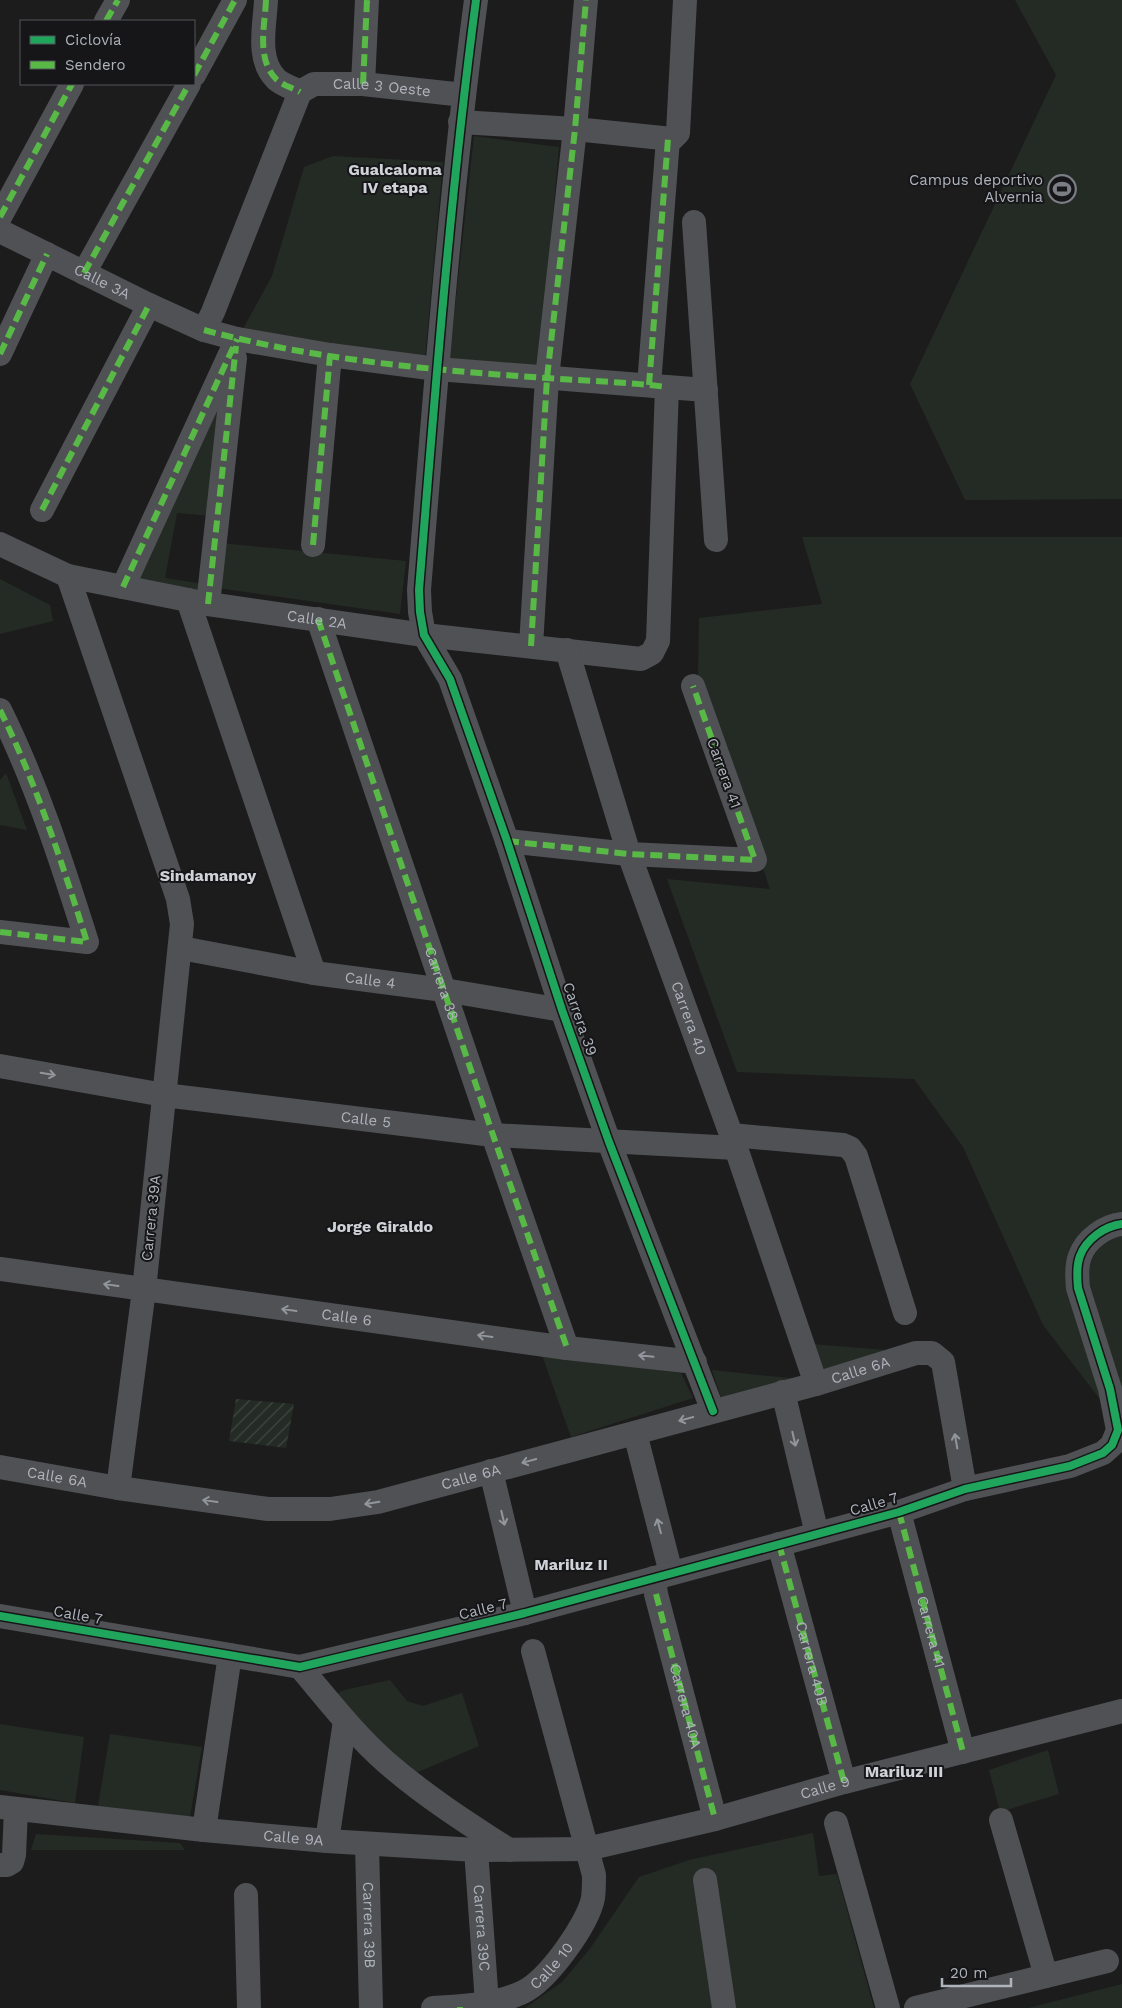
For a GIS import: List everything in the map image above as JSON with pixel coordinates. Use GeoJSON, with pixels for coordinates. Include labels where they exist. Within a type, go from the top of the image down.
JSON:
{"type":"FeatureCollection","features":[{"type":"Feature","properties":{"kind":"street"},"geometry":{"type":"LineString","coordinates":[[107,20],[118,0]]}},
{"type":"Feature","properties":{"kind":"street"},"geometry":{"type":"LineString","coordinates":[[195,72],[235,0]]}},
{"type":"Feature","properties":{"kind":"street"},"geometry":{"type":"LineString","coordinates":[[204,330],[213,312],[300,92],[277,80],[268,68],[264,58],[266,0]]}},
{"type":"Feature","properties":{"kind":"street"},"geometry":{"type":"LineString","coordinates":[[363,84],[368,0]]}},
{"type":"Feature","properties":{"kind":"street"},"geometry":{"type":"LineString","coordinates":[[424,635],[419,590],[437,369],[460,122],[476,0]]}},
{"type":"Feature","properties":{"kind":"street"},"geometry":{"type":"LineString","coordinates":[[531,646],[547,378],[575,129],[586,0]]}},
{"type":"Feature","properties":{"kind":"street"},"geometry":{"type":"LineString","coordinates":[[460,122],[575,129],[668,139],[675,137],[678,133],[685,0]]}},
{"type":"Feature","properties":{"kind":"street","name":"Calle 3 Oeste"},"geometry":{"type":"LineString","coordinates":[[300,92],[314,84],[363,84],[464,95]]}},
{"type":"Feature","properties":{"kind":"street"},"geometry":{"type":"LineString","coordinates":[[0,217],[71,85]]}},
{"type":"Feature","properties":{"kind":"street"},"geometry":{"type":"LineString","coordinates":[[84,273],[188,85]]}},
{"type":"Feature","properties":{"kind":"street"},"geometry":{"type":"LineString","coordinates":[[658,386],[668,139]]}},
{"type":"Feature","properties":{"kind":"street"},"geometry":{"type":"LineString","coordinates":[[694,222],[716,540]]}},
{"type":"Feature","properties":{"kind":"street","name":"Calle 3A"},"geometry":{"type":"LineString","coordinates":[[0,231],[149,305],[204,330],[237,339],[330,355],[437,369],[706,390]]}},
{"type":"Feature","properties":{"kind":"street"},"geometry":{"type":"LineString","coordinates":[[0,354],[47,254]]}},
{"type":"Feature","properties":{"kind":"street"},"geometry":{"type":"LineString","coordinates":[[42,510],[149,305]]}},
{"type":"Feature","properties":{"kind":"street"},"geometry":{"type":"LineString","coordinates":[[123,587],[237,339]]}},
{"type":"Feature","properties":{"kind":"street"},"geometry":{"type":"LineString","coordinates":[[237,339],[198,602],[314,972]]}},
{"type":"Feature","properties":{"kind":"street"},"geometry":{"type":"LineString","coordinates":[[313,545],[330,355]]}},
{"type":"Feature","properties":{"kind":"street","name":"Calle 2A"},"geometry":{"type":"LineString","coordinates":[[0,544],[68,576],[198,602],[424,635],[641,658],[652,653],[658,641],[658,386]]}},
{"type":"Feature","properties":{"kind":"street","name":"Carrera 39A"},"geometry":{"type":"LineString","coordinates":[[68,576],[178,899],[182,924],[144,1290],[118,1488]]}},
{"type":"Feature","properties":{"kind":"street","name":"Carrera 38"},"geometry":{"type":"LineString","coordinates":[[318,619],[567,1348]]}},
{"type":"Feature","properties":{"kind":"street","name":"Carrera 39"},"geometry":{"type":"LineString","coordinates":[[424,635],[450,679],[507,841],[562,1010],[609,1142],[713,1411]]}},
{"type":"Feature","properties":{"kind":"street","name":"Carrera 40"},"geometry":{"type":"LineString","coordinates":[[566,650],[629,854],[734,1142],[816,1384]]}},
{"type":"Feature","properties":{"kind":"street","name":"Carrera 41"},"geometry":{"type":"LineString","coordinates":[[629,854],[755,860],[693,686]]}},
{"type":"Feature","properties":{"kind":"street"},"geometry":{"type":"LineString","coordinates":[[0,710],[21,754],[50,826],[87,942],[0,932]]}},
{"type":"Feature","properties":{"kind":"street"},"geometry":{"type":"LineString","coordinates":[[507,841],[629,854]]}},
{"type":"Feature","properties":{"kind":"street","name":"Calle 4"},"geometry":{"type":"LineString","coordinates":[[180,948],[314,972],[444,990],[562,1010]]}},
{"type":"Feature","properties":{"kind":"street","name":"Calle 5"},"geometry":{"type":"LineString","coordinates":[[0,1066],[164,1095],[493,1135],[609,1142],[734,1142],[843,1145],[850,1148],[856,1156],[905,1314]]}},
{"type":"Feature","properties":{"kind":"street","name":"Calle 7"},"geometry":{"type":"LineString","coordinates":[[0,1616],[300,1667],[660,1581],[779,1544],[898,1512],[965,1489],[1070,1466],[1103,1453],[1112,1444],[1118,1430],[1110,1388],[1078,1288],[1077,1271],[1080,1256],[1090,1240],[1110,1225],[1122,1224]]}},
{"type":"Feature","properties":{"kind":"street","name":"Calle 6"},"geometry":{"type":"LineString","coordinates":[[0,1269],[567,1348],[694,1362]]}},
{"type":"Feature","properties":{"kind":"street","name":"Calle 6A"},"geometry":{"type":"LineString","coordinates":[[0,1467],[118,1488],[268,1509],[330,1509],[378,1502],[816,1384],[916,1353],[932,1353],[943,1362],[965,1489]]}},
{"type":"Feature","properties":{"kind":"street"},"geometry":{"type":"LineString","coordinates":[[783,1392],[817,1534]]}},
{"type":"Feature","properties":{"kind":"street","name":"Carrera 40A"},"geometry":{"type":"LineString","coordinates":[[635,1433],[660,1581],[714,1818]]}},
{"type":"Feature","properties":{"kind":"street"},"geometry":{"type":"LineString","coordinates":[[492,1471],[525,1613]]}},
{"type":"Feature","properties":{"kind":"street","name":"Carrera 41"},"geometry":{"type":"LineString","coordinates":[[898,1512],[963,1752]]}},
{"type":"Feature","properties":{"kind":"street","name":"Carrera 40B"},"geometry":{"type":"LineString","coordinates":[[779,1544],[844,1782]]}},
{"type":"Feature","properties":{"kind":"street","name":"Calle 10"},"geometry":{"type":"LineString","coordinates":[[433,2008],[487,2003],[524,1992],[546,1974],[567,1950],[593,1899],[594,1875],[533,1651]]}},
{"type":"Feature","properties":{"kind":"street"},"geometry":{"type":"LineString","coordinates":[[204,1830],[230,1655]]}},
{"type":"Feature","properties":{"kind":"street"},"geometry":{"type":"LineString","coordinates":[[300,1667],[345,1720],[387,1763],[454,1814],[509,1850]]}},
{"type":"Feature","properties":{"kind":"street","name":"Calle 9"},"geometry":{"type":"LineString","coordinates":[[587,1849],[1122,1712]]}},
{"type":"Feature","properties":{"kind":"street"},"geometry":{"type":"LineString","coordinates":[[328,1841],[345,1720]]}},
{"type":"Feature","properties":{"kind":"street"},"geometry":{"type":"LineString","coordinates":[[0,1865],[7,1865],[12,1862],[14,1855],[8,1808]]}},
{"type":"Feature","properties":{"kind":"street","name":"Calle 9A"},"geometry":{"type":"LineString","coordinates":[[8,1808],[204,1830],[367,1844],[476,1850],[587,1849]]}},
{"type":"Feature","properties":{"kind":"street"},"geometry":{"type":"LineString","coordinates":[[1001,1820],[1046,1976]]}},
{"type":"Feature","properties":{"kind":"street"},"geometry":{"type":"LineString","coordinates":[[836,1823],[888,2008]]}},
{"type":"Feature","properties":{"kind":"street","name":"Carrera 39B"},"geometry":{"type":"LineString","coordinates":[[367,1844],[371,2008]]}},
{"type":"Feature","properties":{"kind":"street","name":"Carrera 39C"},"geometry":{"type":"LineString","coordinates":[[476,1850],[487,2003]]}},
{"type":"Feature","properties":{"kind":"street"},"geometry":{"type":"LineString","coordinates":[[705,1880],[724,2008]]}},
{"type":"Feature","properties":{"kind":"street"},"geometry":{"type":"LineString","coordinates":[[246,1895],[249,2008]]}},
{"type":"Feature","properties":{"kind":"street"},"geometry":{"type":"LineString","coordinates":[[916,2008],[1107,1961]]}},
{"type":"Feature","properties":{"kind":"shaded area","name":"Campus deportivo Alvernia"},"geometry":{"type":"Polygon","coordinates":[[[1015,0],[1122,0],[1122,499],[965,500],[910,384],[1056,75],[1015,0]]]}},
{"type":"Feature","properties":{"kind":"shaded area"},"geometry":{"type":"Polygon","coordinates":[[[474,136],[559,147],[539,369],[449,362],[474,136]]]}},
{"type":"Feature","properties":{"kind":"shaded area"},"geometry":{"type":"Polygon","coordinates":[[[333,156],[443,162],[425,359],[238,338],[272,276],[304,167],[333,156]]]}},
{"type":"Feature","properties":{"kind":"shaded area"},"geometry":{"type":"Polygon","coordinates":[[[225,376],[212,516],[177,513],[165,578],[204,584],[207,598],[131,579],[225,376]]]}},
{"type":"Feature","properties":{"kind":"shaded area"},"geometry":{"type":"Polygon","coordinates":[[[802,537],[1122,537],[1122,1428],[1043,1325],[963,1147],[914,1079],[737,1072],[667,879],[770,889],[698,678],[699,618],[822,604],[802,537]]]}},
{"type":"Feature","properties":{"kind":"shaded area"},"geometry":{"type":"Polygon","coordinates":[[[221,543],[406,561],[400,614],[217,588],[221,543]]]}},
{"type":"Feature","properties":{"kind":"shaded area"},"geometry":{"type":"Polygon","coordinates":[[[0,579],[50,605],[53,621],[0,634],[0,579]]]}},
{"type":"Feature","properties":{"kind":"shaded area"},"geometry":{"type":"Polygon","coordinates":[[[6,773],[27,830],[0,825],[0,780],[6,773]]]}},
{"type":"Feature","properties":{"kind":"shaded area"},"geometry":{"type":"Polygon","coordinates":[[[810,1344],[899,1351],[822,1375],[810,1344]]]}},
{"type":"Feature","properties":{"kind":"shaded area"},"geometry":{"type":"Polygon","coordinates":[[[542,1355],[681,1373],[693,1398],[571,1437],[542,1355]]]}},
{"type":"Feature","properties":{"kind":"shaded area"},"geometry":{"type":"Polygon","coordinates":[[[712,1370],[808,1380],[723,1403],[712,1370]]]}},
{"type":"Feature","properties":{"kind":"shaded area"},"geometry":{"type":"Polygon","coordinates":[[[236,1399],[294,1404],[286,1448],[229,1441],[236,1399]]]}},
{"type":"Feature","properties":{"kind":"shaded area"},"geometry":{"type":"Polygon","coordinates":[[[390,1680],[407,1701],[423,1706],[462,1693],[479,1746],[411,1775],[327,1698],[344,1690],[390,1680]]]}},
{"type":"Feature","properties":{"kind":"shaded area"},"geometry":{"type":"Polygon","coordinates":[[[0,1724],[84,1737],[75,1803],[0,1790],[0,1724]]]}},
{"type":"Feature","properties":{"kind":"shaded area"},"geometry":{"type":"Polygon","coordinates":[[[110,1734],[202,1747],[190,1817],[98,1806],[110,1734]]]}},
{"type":"Feature","properties":{"kind":"shaded area"},"geometry":{"type":"Polygon","coordinates":[[[1048,1750],[1059,1794],[1000,1812],[989,1770],[1048,1750]]]}},
{"type":"Feature","properties":{"kind":"shaded area"},"geometry":{"type":"Polygon","coordinates":[[[813,1833],[819,1876],[837,1874],[874,2008],[525,2008],[562,1982],[589,1950],[639,1877],[689,1860],[813,1833]]]}},
{"type":"Feature","properties":{"kind":"shaded area"},"geometry":{"type":"Polygon","coordinates":[[[36,1834],[180,1843],[185,1850],[31,1850],[36,1834]]]}},
{"type":"Feature","properties":{"kind":"shaded area"},"geometry":{"type":"Polygon","coordinates":[[[1122,1984],[1122,2008],[1028,2008],[1122,1984]]]}},
{"type":"Feature","properties":{"kind":"marked path"},"geometry":{"type":"LineString","coordinates":[[107,20],[118,0]]}},
{"type":"Feature","properties":{"kind":"marked path"},"geometry":{"type":"LineString","coordinates":[[195,73],[235,0]]}},
{"type":"Feature","properties":{"kind":"marked path"},"geometry":{"type":"LineString","coordinates":[[266,0],[263,31],[266,62],[276,79],[300,92]]}},
{"type":"Feature","properties":{"kind":"marked path"},"geometry":{"type":"LineString","coordinates":[[363,84],[367,0]]}},
{"type":"Feature","properties":{"kind":"marked path"},"geometry":{"type":"LineString","coordinates":[[531,646],[547,378],[575,129],[586,0]]}},
{"type":"Feature","properties":{"kind":"marked path"},"geometry":{"type":"LineString","coordinates":[[0,217],[71,85]]}},
{"type":"Feature","properties":{"kind":"marked path"},"geometry":{"type":"LineString","coordinates":[[84,273],[188,85]]}},
{"type":"Feature","properties":{"kind":"marked path"},"geometry":{"type":"LineString","coordinates":[[649,385],[668,139]]}},
{"type":"Feature","properties":{"kind":"marked path"},"geometry":{"type":"LineString","coordinates":[[0,354],[47,254]]}},
{"type":"Feature","properties":{"kind":"marked path"},"geometry":{"type":"LineString","coordinates":[[42,510],[149,305]]}},
{"type":"Feature","properties":{"kind":"marked path"},"geometry":{"type":"LineString","coordinates":[[204,330],[288,349],[374,362],[460,371],[667,387]]}},
{"type":"Feature","properties":{"kind":"marked path"},"geometry":{"type":"LineString","coordinates":[[123,587],[237,339]]}},
{"type":"Feature","properties":{"kind":"marked path"},"geometry":{"type":"LineString","coordinates":[[208,604],[236,346]]}},
{"type":"Feature","properties":{"kind":"marked path"},"geometry":{"type":"LineString","coordinates":[[313,545],[330,355]]}},
{"type":"Feature","properties":{"kind":"marked path"},"geometry":{"type":"LineString","coordinates":[[318,619],[567,1348]]}},
{"type":"Feature","properties":{"kind":"marked path"},"geometry":{"type":"LineString","coordinates":[[507,841],[629,854],[755,860],[693,686]]}},
{"type":"Feature","properties":{"kind":"marked path"},"geometry":{"type":"LineString","coordinates":[[0,710],[37,796],[87,942],[0,932]]}},
{"type":"Feature","properties":{"kind":"marked path"},"geometry":{"type":"LineString","coordinates":[[899,1512],[963,1752]]}},
{"type":"Feature","properties":{"kind":"marked path"},"geometry":{"type":"LineString","coordinates":[[779,1544],[844,1782]]}},
{"type":"Feature","properties":{"kind":"marked path"},"geometry":{"type":"LineString","coordinates":[[656,1594],[715,1819]]}},
{"type":"Feature","properties":{"kind":"cycle path"},"geometry":{"type":"LineString","coordinates":[[476,0],[458,147],[444,295],[419,590],[420,612],[424,635],[450,679],[507,841],[562,1010],[609,1142],[713,1411]]}},
{"type":"Feature","properties":{"kind":"cycle path"},"geometry":{"type":"LineString","coordinates":[[0,1616],[300,1667],[525,1613],[899,1512],[965,1489],[1070,1466],[1103,1453],[1112,1445],[1118,1430],[1110,1389],[1078,1288],[1077,1272],[1080,1256],[1091,1239],[1109,1227],[1122,1224]]}},
{"type":"Feature","properties":{"kind":"place","name":"Campus deportivo Alvernia"},"geometry":{"type":"Point","coordinates":[1062,189]}},
{"type":"Feature","properties":{"kind":"district","name":"Gualcaloma IV etapa"},"geometry":{"type":"Point","coordinates":[395,178]}},
{"type":"Feature","properties":{"kind":"district","name":"Sindamanoy"},"geometry":{"type":"Point","coordinates":[208,875]}},
{"type":"Feature","properties":{"kind":"district","name":"Jorge Giraldo"},"geometry":{"type":"Point","coordinates":[380,1226]}},
{"type":"Feature","properties":{"kind":"district","name":"Mariluz II"},"geometry":{"type":"Point","coordinates":[571,1564]}},
{"type":"Feature","properties":{"kind":"district","name":"Mariluz III"},"geometry":{"type":"Point","coordinates":[904,1771]}}]}
